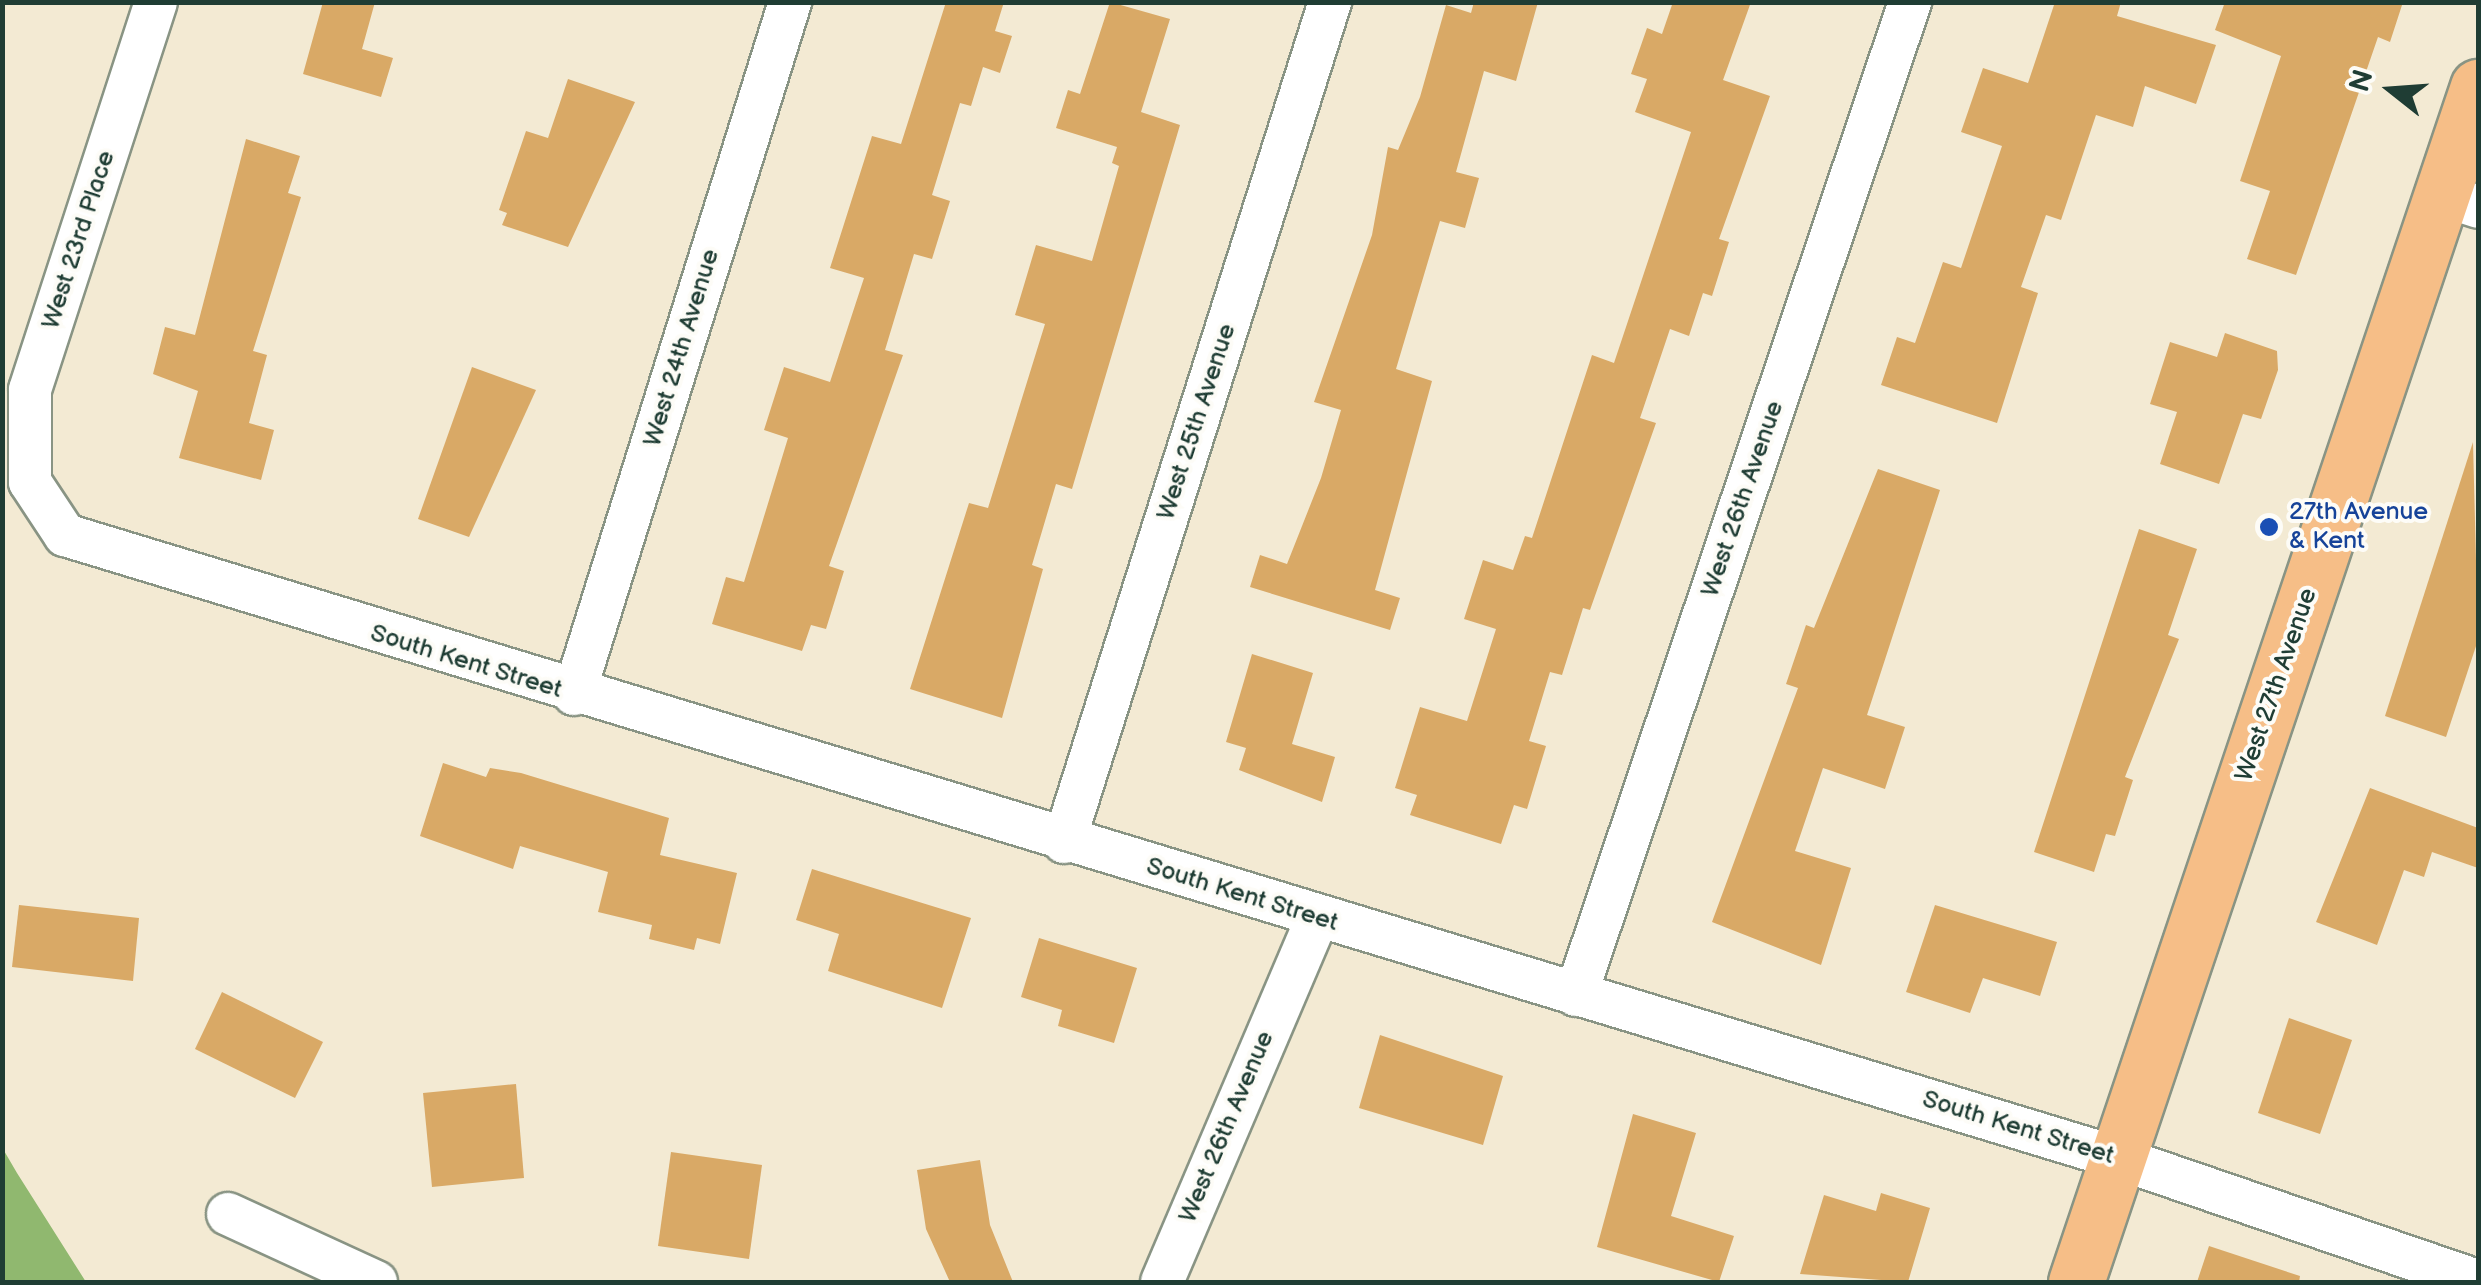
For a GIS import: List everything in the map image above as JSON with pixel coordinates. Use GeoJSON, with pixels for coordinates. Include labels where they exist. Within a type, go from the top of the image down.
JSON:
{"type":"FeatureCollection","features":[{"type":"Feature","properties":{"kind":"main road","name":"West 27th Avenue"},"geometry":{"type":"LineString","coordinates":[[2076,1282],[2460,201],[2478,87]]}},
{"type":"Feature","properties":{"kind":"street","name":"West 23rd Place"},"geometry":{"type":"LineString","coordinates":[[30,482],[30,390],[156,2]]}},
{"type":"Feature","properties":{"kind":"street","name":"West 24th Avenue"},"geometry":{"type":"LineString","coordinates":[[574,694],[790,2]]}},
{"type":"Feature","properties":{"kind":"street","name":"West 25th Avenue"},"geometry":{"type":"LineString","coordinates":[[1064,842],[1330,2]]}},
{"type":"Feature","properties":{"kind":"street","name":"West 26th Avenue"},"geometry":{"type":"LineString","coordinates":[[1576,995],[1910,2]]}},
{"type":"Feature","properties":{"kind":"street","name":"South Kent Street"},"geometry":{"type":"LineString","coordinates":[[30,482],[65,536],[110,554],[2118,1158],[2478,1280]]}},
{"type":"Feature","properties":{"kind":"street","name":"West 26th Avenue"},"geometry":{"type":"LineString","coordinates":[[1162,1282],[1317,918]]}},
{"type":"Feature","properties":{"kind":"street"},"geometry":{"type":"LineString","coordinates":[[228,1214],[376,1282]]}},
{"type":"Feature","properties":{"kind":"green space"},"geometry":{"type":"Polygon","coordinates":[[[3,1149],[17,1173],[86,1282],[3,1282],[3,1149]]]}},
{"type":"Feature","properties":{"kind":"building"},"geometry":{"type":"Polygon","coordinates":[[[323,2],[375,2],[362,49],[393,58],[381,97],[303,74],[323,2]]]}},
{"type":"Feature","properties":{"kind":"building"},"geometry":{"type":"Polygon","coordinates":[[[946,2],[1004,2],[995,31],[1012,36],[1000,73],[983,67],[971,106],[960,103],[932,195],[950,201],[932,259],[914,254],[885,350],[903,355],[829,566],[844,571],[826,629],[811,625],[802,651],[712,624],[726,577],[744,582],[788,438],[764,430],[784,367],[830,382],[864,278],[830,268],[872,136],[901,144],[946,2]]]}},
{"type":"Feature","properties":{"kind":"building"},"geometry":{"type":"Polygon","coordinates":[[[1110,2],[1170,19],[1141,112],[1180,125],[1072,489],[1056,484],[1032,565],[1043,569],[1002,718],[910,689],[969,503],[988,508],[1045,324],[1015,315],[1036,245],[1092,261],[1119,166],[1112,163],[1117,147],[1056,128],[1068,90],[1080,94],[1110,2]]]}},
{"type":"Feature","properties":{"kind":"building"},"geometry":{"type":"Polygon","coordinates":[[[1474,2],[1538,2],[1516,81],[1484,71],[1456,172],[1479,178],[1465,228],[1440,221],[1396,369],[1432,381],[1375,590],[1400,598],[1390,630],[1250,587],[1260,555],[1287,564],[1321,478],[1341,410],[1314,402],[1372,235],[1388,147],[1398,150],[1420,97],[1446,5],[1471,13],[1474,2]]]}},
{"type":"Feature","properties":{"kind":"building"},"geometry":{"type":"Polygon","coordinates":[[[1673,2],[1751,2],[1723,80],[1770,96],[1719,239],[1729,242],[1712,296],[1703,293],[1689,336],[1670,329],[1640,418],[1656,423],[1590,610],[1583,608],[1562,675],[1550,672],[1529,741],[1546,746],[1527,809],[1514,805],[1501,844],[1410,815],[1417,795],[1395,788],[1420,707],[1467,721],[1496,629],[1464,619],[1483,560],[1513,570],[1525,536],[1532,538],[1592,355],[1614,363],[1691,132],[1635,112],[1647,79],[1631,74],[1647,28],[1662,34],[1673,2]]]}},
{"type":"Feature","properties":{"kind":"building"},"geometry":{"type":"Polygon","coordinates":[[[2055,2],[2121,2],[2117,16],[2216,45],[2196,104],[2145,86],[2133,127],[2096,115],[2061,220],[2046,215],[2021,287],[2038,293],[1997,423],[1881,385],[1897,337],[1915,343],[1943,262],[1961,268],[2002,146],[1961,132],[1983,68],[2028,83],[2055,2]]]}},
{"type":"Feature","properties":{"kind":"building"},"geometry":{"type":"Polygon","coordinates":[[[2225,2],[2403,2],[2390,42],[2378,37],[2296,275],[2247,259],[2270,191],[2240,181],[2281,56],[2215,30],[2225,2]]]}},
{"type":"Feature","properties":{"kind":"building"},"geometry":{"type":"Polygon","coordinates":[[[568,79],[635,102],[568,247],[502,225],[507,213],[499,210],[526,131],[548,138],[568,79]]]}},
{"type":"Feature","properties":{"kind":"building"},"geometry":{"type":"Polygon","coordinates":[[[246,139],[300,156],[288,193],[301,197],[253,351],[267,355],[249,423],[274,430],[261,480],[179,458],[198,391],[153,374],[165,327],[195,335],[246,139]]]}},
{"type":"Feature","properties":{"kind":"building"},"geometry":{"type":"Polygon","coordinates":[[[2225,333],[2277,351],[2278,370],[2261,419],[2243,414],[2219,484],[2160,464],[2177,412],[2150,404],[2170,342],[2217,357],[2225,333]]]}},
{"type":"Feature","properties":{"kind":"building"},"geometry":{"type":"Polygon","coordinates":[[[472,367],[536,390],[469,537],[418,519],[472,367]]]}},
{"type":"Feature","properties":{"kind":"building"},"geometry":{"type":"Polygon","coordinates":[[[2473,442],[2478,640],[2446,737],[2385,716],[2473,442]]]}},
{"type":"Feature","properties":{"kind":"building"},"geometry":{"type":"Polygon","coordinates":[[[1878,469],[1940,490],[1867,715],[1905,727],[1885,789],[1823,768],[1795,851],[1851,868],[1821,965],[1712,922],[1798,688],[1786,684],[1806,625],[1814,628],[1878,469]]]}},
{"type":"Feature","properties":{"kind":"building"},"geometry":{"type":"Polygon","coordinates":[[[2139,529],[2197,549],[2168,635],[2179,639],[2125,777],[2133,780],[2115,836],[2106,834],[2094,872],[2034,852],[2139,529]]]}},
{"type":"Feature","properties":{"kind":"building"},"geometry":{"type":"Polygon","coordinates":[[[1252,654],[1313,673],[1292,744],[1335,757],[1322,802],[1239,770],[1246,748],[1226,742],[1252,654]]]}},
{"type":"Feature","properties":{"kind":"building"},"geometry":{"type":"Polygon","coordinates":[[[443,763],[486,777],[490,768],[521,773],[669,818],[660,855],[737,873],[720,944],[697,938],[694,950],[649,939],[652,925],[598,912],[608,872],[520,846],[513,869],[420,836],[443,763]]]}},
{"type":"Feature","properties":{"kind":"building"},"geometry":{"type":"Polygon","coordinates":[[[2370,788],[2478,828],[2478,868],[2432,852],[2424,877],[2404,870],[2377,945],[2316,922],[2370,788]]]}},
{"type":"Feature","properties":{"kind":"building"},"geometry":{"type":"Polygon","coordinates":[[[812,869],[971,918],[942,1008],[828,971],[839,934],[796,920],[812,869]]]}},
{"type":"Feature","properties":{"kind":"building"},"geometry":{"type":"Polygon","coordinates":[[[19,905],[139,918],[133,981],[12,967],[19,905]]]}},
{"type":"Feature","properties":{"kind":"building"},"geometry":{"type":"Polygon","coordinates":[[[1935,905],[2057,942],[2040,996],[1983,978],[1970,1013],[1906,992],[1935,905]]]}},
{"type":"Feature","properties":{"kind":"building"},"geometry":{"type":"Polygon","coordinates":[[[1039,938],[1137,968],[1114,1043],[1058,1026],[1062,1010],[1021,997],[1039,938]]]}},
{"type":"Feature","properties":{"kind":"building"},"geometry":{"type":"Polygon","coordinates":[[[222,992],[323,1042],[295,1098],[195,1049],[222,992]]]}},
{"type":"Feature","properties":{"kind":"building"},"geometry":{"type":"Polygon","coordinates":[[[2289,1018],[2352,1040],[2320,1134],[2258,1113],[2289,1018]]]}},
{"type":"Feature","properties":{"kind":"building"},"geometry":{"type":"Polygon","coordinates":[[[1380,1035],[1503,1076],[1483,1145],[1359,1108],[1380,1035]]]}},
{"type":"Feature","properties":{"kind":"building"},"geometry":{"type":"Polygon","coordinates":[[[516,1084],[524,1178],[432,1187],[423,1093],[516,1084]]]}},
{"type":"Feature","properties":{"kind":"building"},"geometry":{"type":"Polygon","coordinates":[[[1633,1114],[1696,1133],[1671,1216],[1734,1236],[1719,1282],[1597,1247],[1633,1114]]]}},
{"type":"Feature","properties":{"kind":"building"},"geometry":{"type":"Polygon","coordinates":[[[671,1152],[762,1165],[749,1259],[658,1246],[671,1152]]]}},
{"type":"Feature","properties":{"kind":"building"},"geometry":{"type":"Polygon","coordinates":[[[980,1160],[990,1225],[1013,1282],[950,1282],[926,1229],[917,1170],[980,1160]]]}},
{"type":"Feature","properties":{"kind":"building"},"geometry":{"type":"Polygon","coordinates":[[[1881,1193],[1930,1208],[1908,1282],[1800,1274],[1824,1195],[1876,1211],[1881,1193]]]}},
{"type":"Feature","properties":{"kind":"building"},"geometry":{"type":"Polygon","coordinates":[[[2209,1246],[2300,1276],[2299,1282],[2197,1282],[2209,1246]]]}},
{"type":"Feature","properties":{"kind":"place","name":"27th Avenue & Kent"},"geometry":{"type":"Point","coordinates":[2269,527]}}]}
